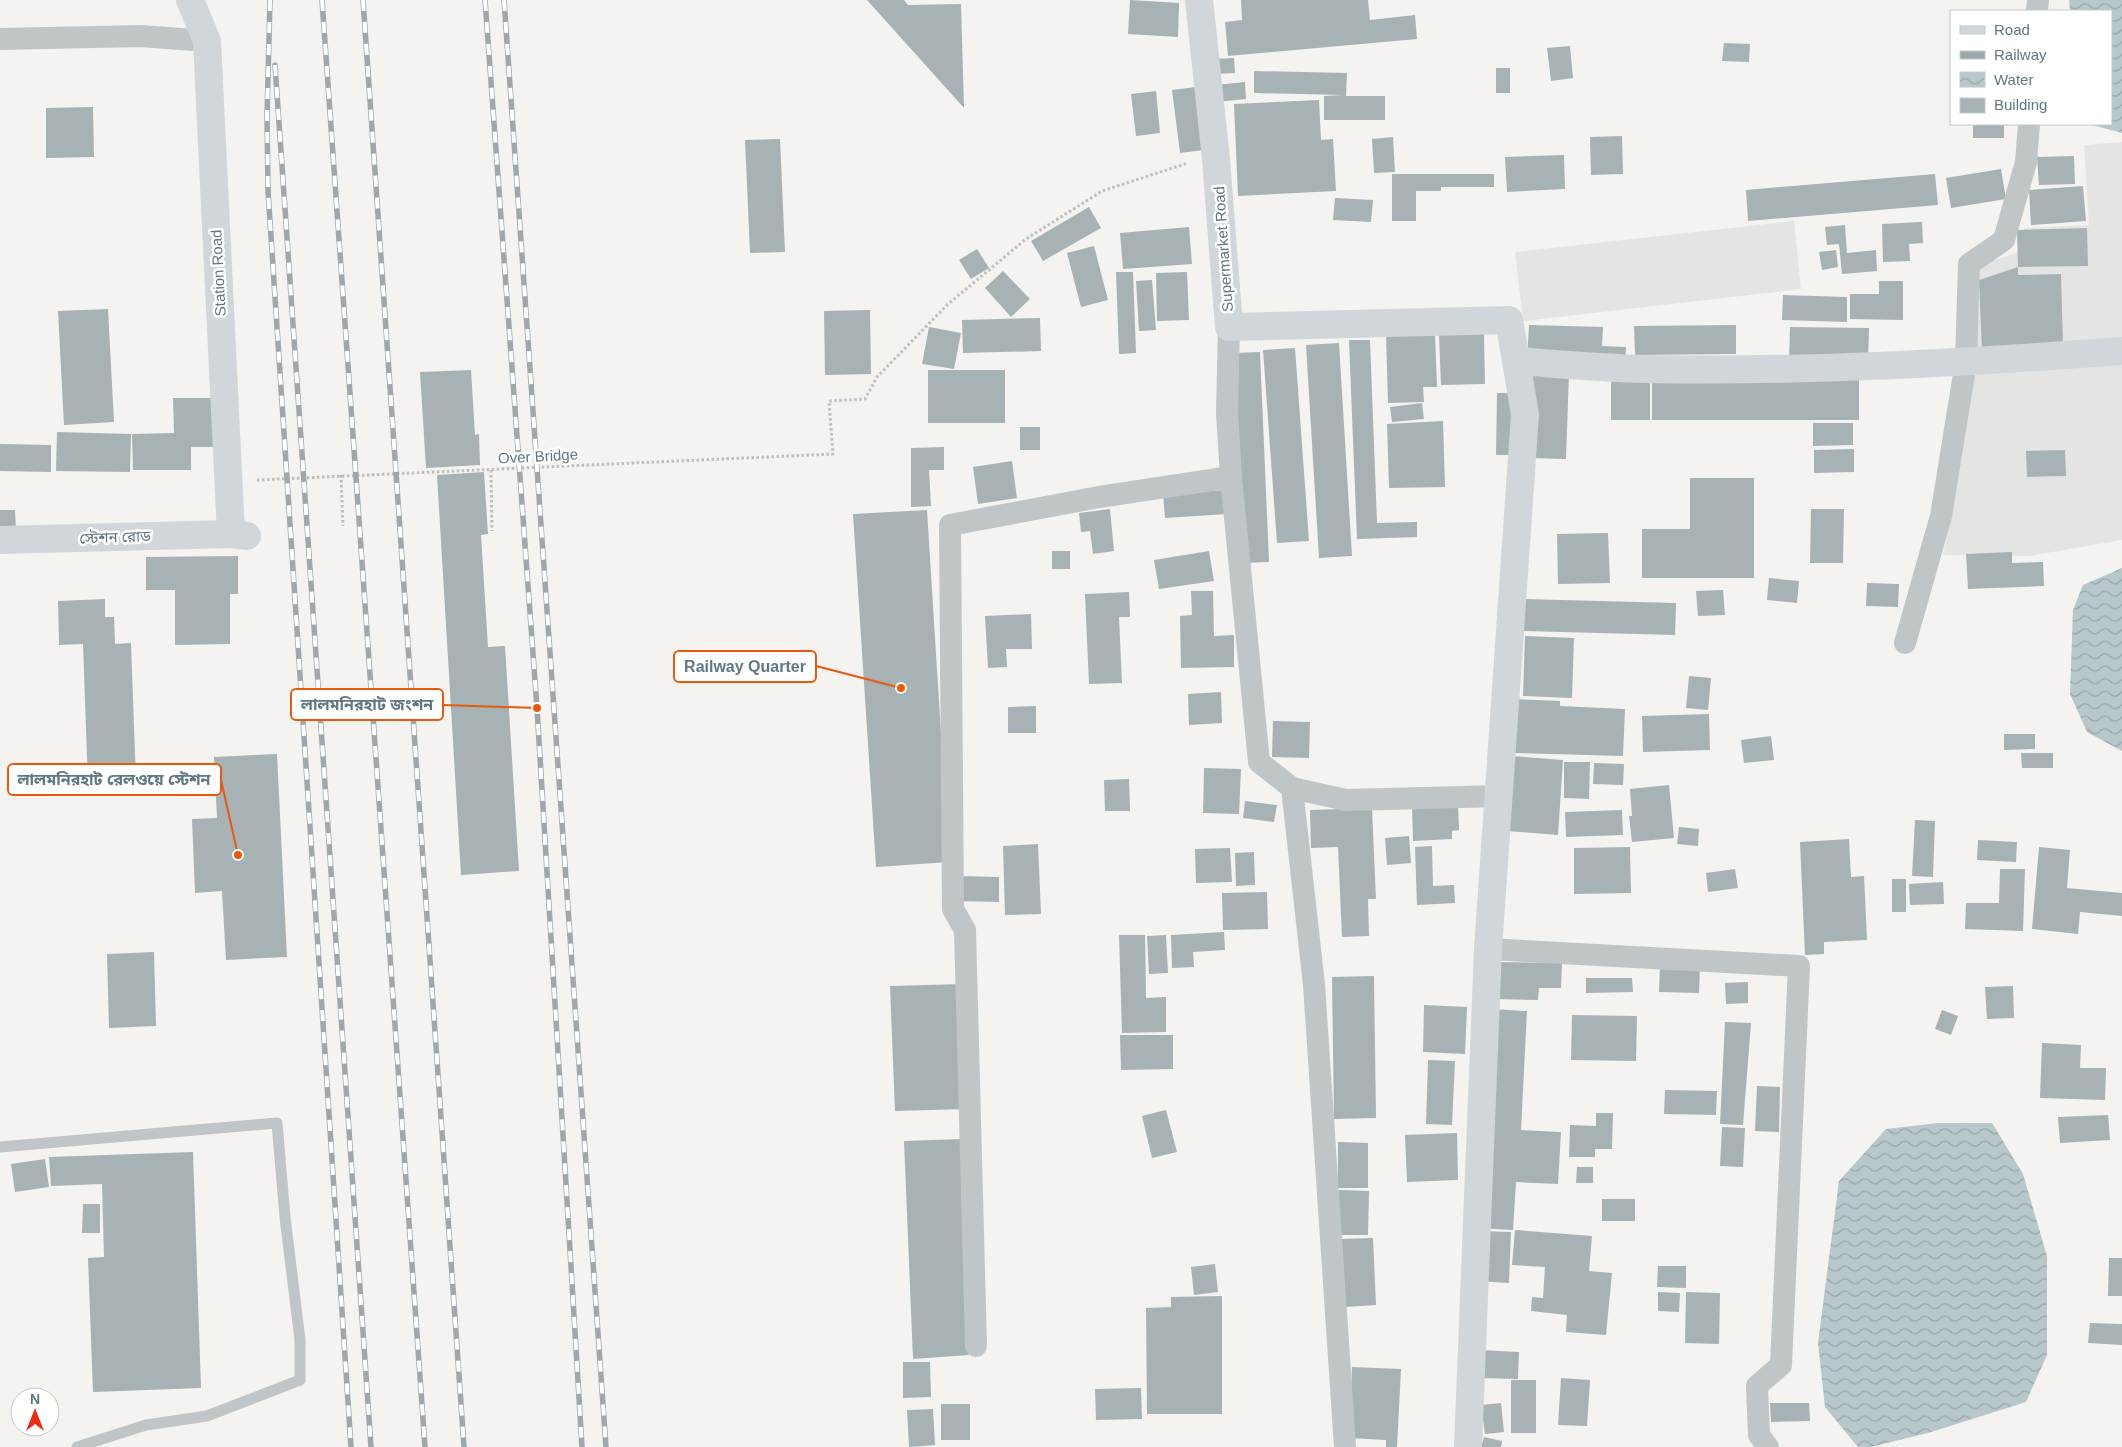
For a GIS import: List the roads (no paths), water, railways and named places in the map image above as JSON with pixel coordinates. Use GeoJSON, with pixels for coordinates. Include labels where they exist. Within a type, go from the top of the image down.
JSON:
{"type":"FeatureCollection","features":[{"type":"Feature","properties":{"kind":"main road","name":"Station Road"},"geometry":{"type":"LineString","coordinates":[[190,0],[207,41],[239,535]]}},
{"type":"Feature","properties":{"kind":"main road","name":"Supermarket Road"},"geometry":{"type":"LineString","coordinates":[[1199,0],[1216,159],[1229,328],[1509,320],[1516,361]]}},
{"type":"Feature","properties":{"kind":"main road"},"geometry":{"type":"LineString","coordinates":[[1468,1447],[1488,949],[1525,414],[1516,361],[1643,369],[1792,369],[1966,362],[2122,350]]}},
{"type":"Feature","properties":{"kind":"main road","name":"স্টেশন রোড"},"geometry":{"type":"LineString","coordinates":[[0,540],[239,535]]}},
{"type":"Feature","properties":{"kind":"street"},"geometry":{"type":"LineString","coordinates":[[0,39],[141,36],[207,41]]}},
{"type":"Feature","properties":{"kind":"street"},"geometry":{"type":"LineString","coordinates":[[1905,643],[1941,516],[1966,362],[1969,264],[2004,240],[2026,162],[2029,125]]}},
{"type":"Feature","properties":{"kind":"street"},"geometry":{"type":"LineString","coordinates":[[1229,328],[1228,413],[1231,477],[1259,762],[1292,788],[1346,800],[1500,796]]}},
{"type":"Feature","properties":{"kind":"street"},"geometry":{"type":"LineString","coordinates":[[976,1346],[965,930],[953,909],[950,525],[1098,497],[1231,477]]}},
{"type":"Feature","properties":{"kind":"street"},"geometry":{"type":"LineString","coordinates":[[1292,788],[1314,985],[1345,1447]]}},
{"type":"Feature","properties":{"kind":"street"},"geometry":{"type":"LineString","coordinates":[[1488,949],[1799,966],[1781,1365],[1757,1386],[1759,1435],[1768,1447]]}},
{"type":"Feature","properties":{"kind":"lane"},"geometry":{"type":"LineString","coordinates":[[0,1147],[278,1122],[285,1217],[300,1340],[300,1380],[207,1416],[146,1425],[76,1447]]}},
{"type":"Feature","properties":{"kind":"water"},"geometry":{"type":"Polygon","coordinates":[[[2069,0],[2122,0],[2122,133],[2093,125],[2112,125],[2112,10],[2070,10],[2069,0]]]}},
{"type":"Feature","properties":{"kind":"water"},"geometry":{"type":"Polygon","coordinates":[[[2122,568],[2122,751],[2087,732],[2070,694],[2073,610],[2083,585],[2122,568]]]}},
{"type":"Feature","properties":{"kind":"water"},"geometry":{"type":"Polygon","coordinates":[[[1938,1123],[1992,1123],[2023,1174],[2047,1256],[2047,1355],[2026,1402],[1928,1433],[1871,1447],[1858,1447],[1825,1407],[1818,1343],[1839,1181],[1886,1129],[1938,1123]]]}},
{"type":"Feature","properties":{"kind":"railway"},"geometry":{"type":"LineString","coordinates":[[270,0],[267,117],[268,191],[351,1447]]}},
{"type":"Feature","properties":{"kind":"railway"},"geometry":{"type":"LineString","coordinates":[[322,0],[425,1447]]}},
{"type":"Feature","properties":{"kind":"railway"},"geometry":{"type":"LineString","coordinates":[[363,0],[464,1447]]}},
{"type":"Feature","properties":{"kind":"railway"},"geometry":{"type":"LineString","coordinates":[[485,0],[537,708],[582,1447]]}},
{"type":"Feature","properties":{"kind":"railway"},"geometry":{"type":"LineString","coordinates":[[504,0],[606,1447]]}},
{"type":"Feature","properties":{"kind":"railway"},"geometry":{"type":"LineString","coordinates":[[275,65],[371,1447]]}},
{"type":"Feature","properties":{"kind":"place","name":"Railway Quarter"},"geometry":{"type":"Point","coordinates":[901,688]}},
{"type":"Feature","properties":{"kind":"place","name":"লালমনিরহাট জংশন"},"geometry":{"type":"Point","coordinates":[537,708]}},
{"type":"Feature","properties":{"kind":"place","name":"লালমনিরহাট রেলওয়ে স্টেশন"},"geometry":{"type":"Point","coordinates":[238,855]}}]}
